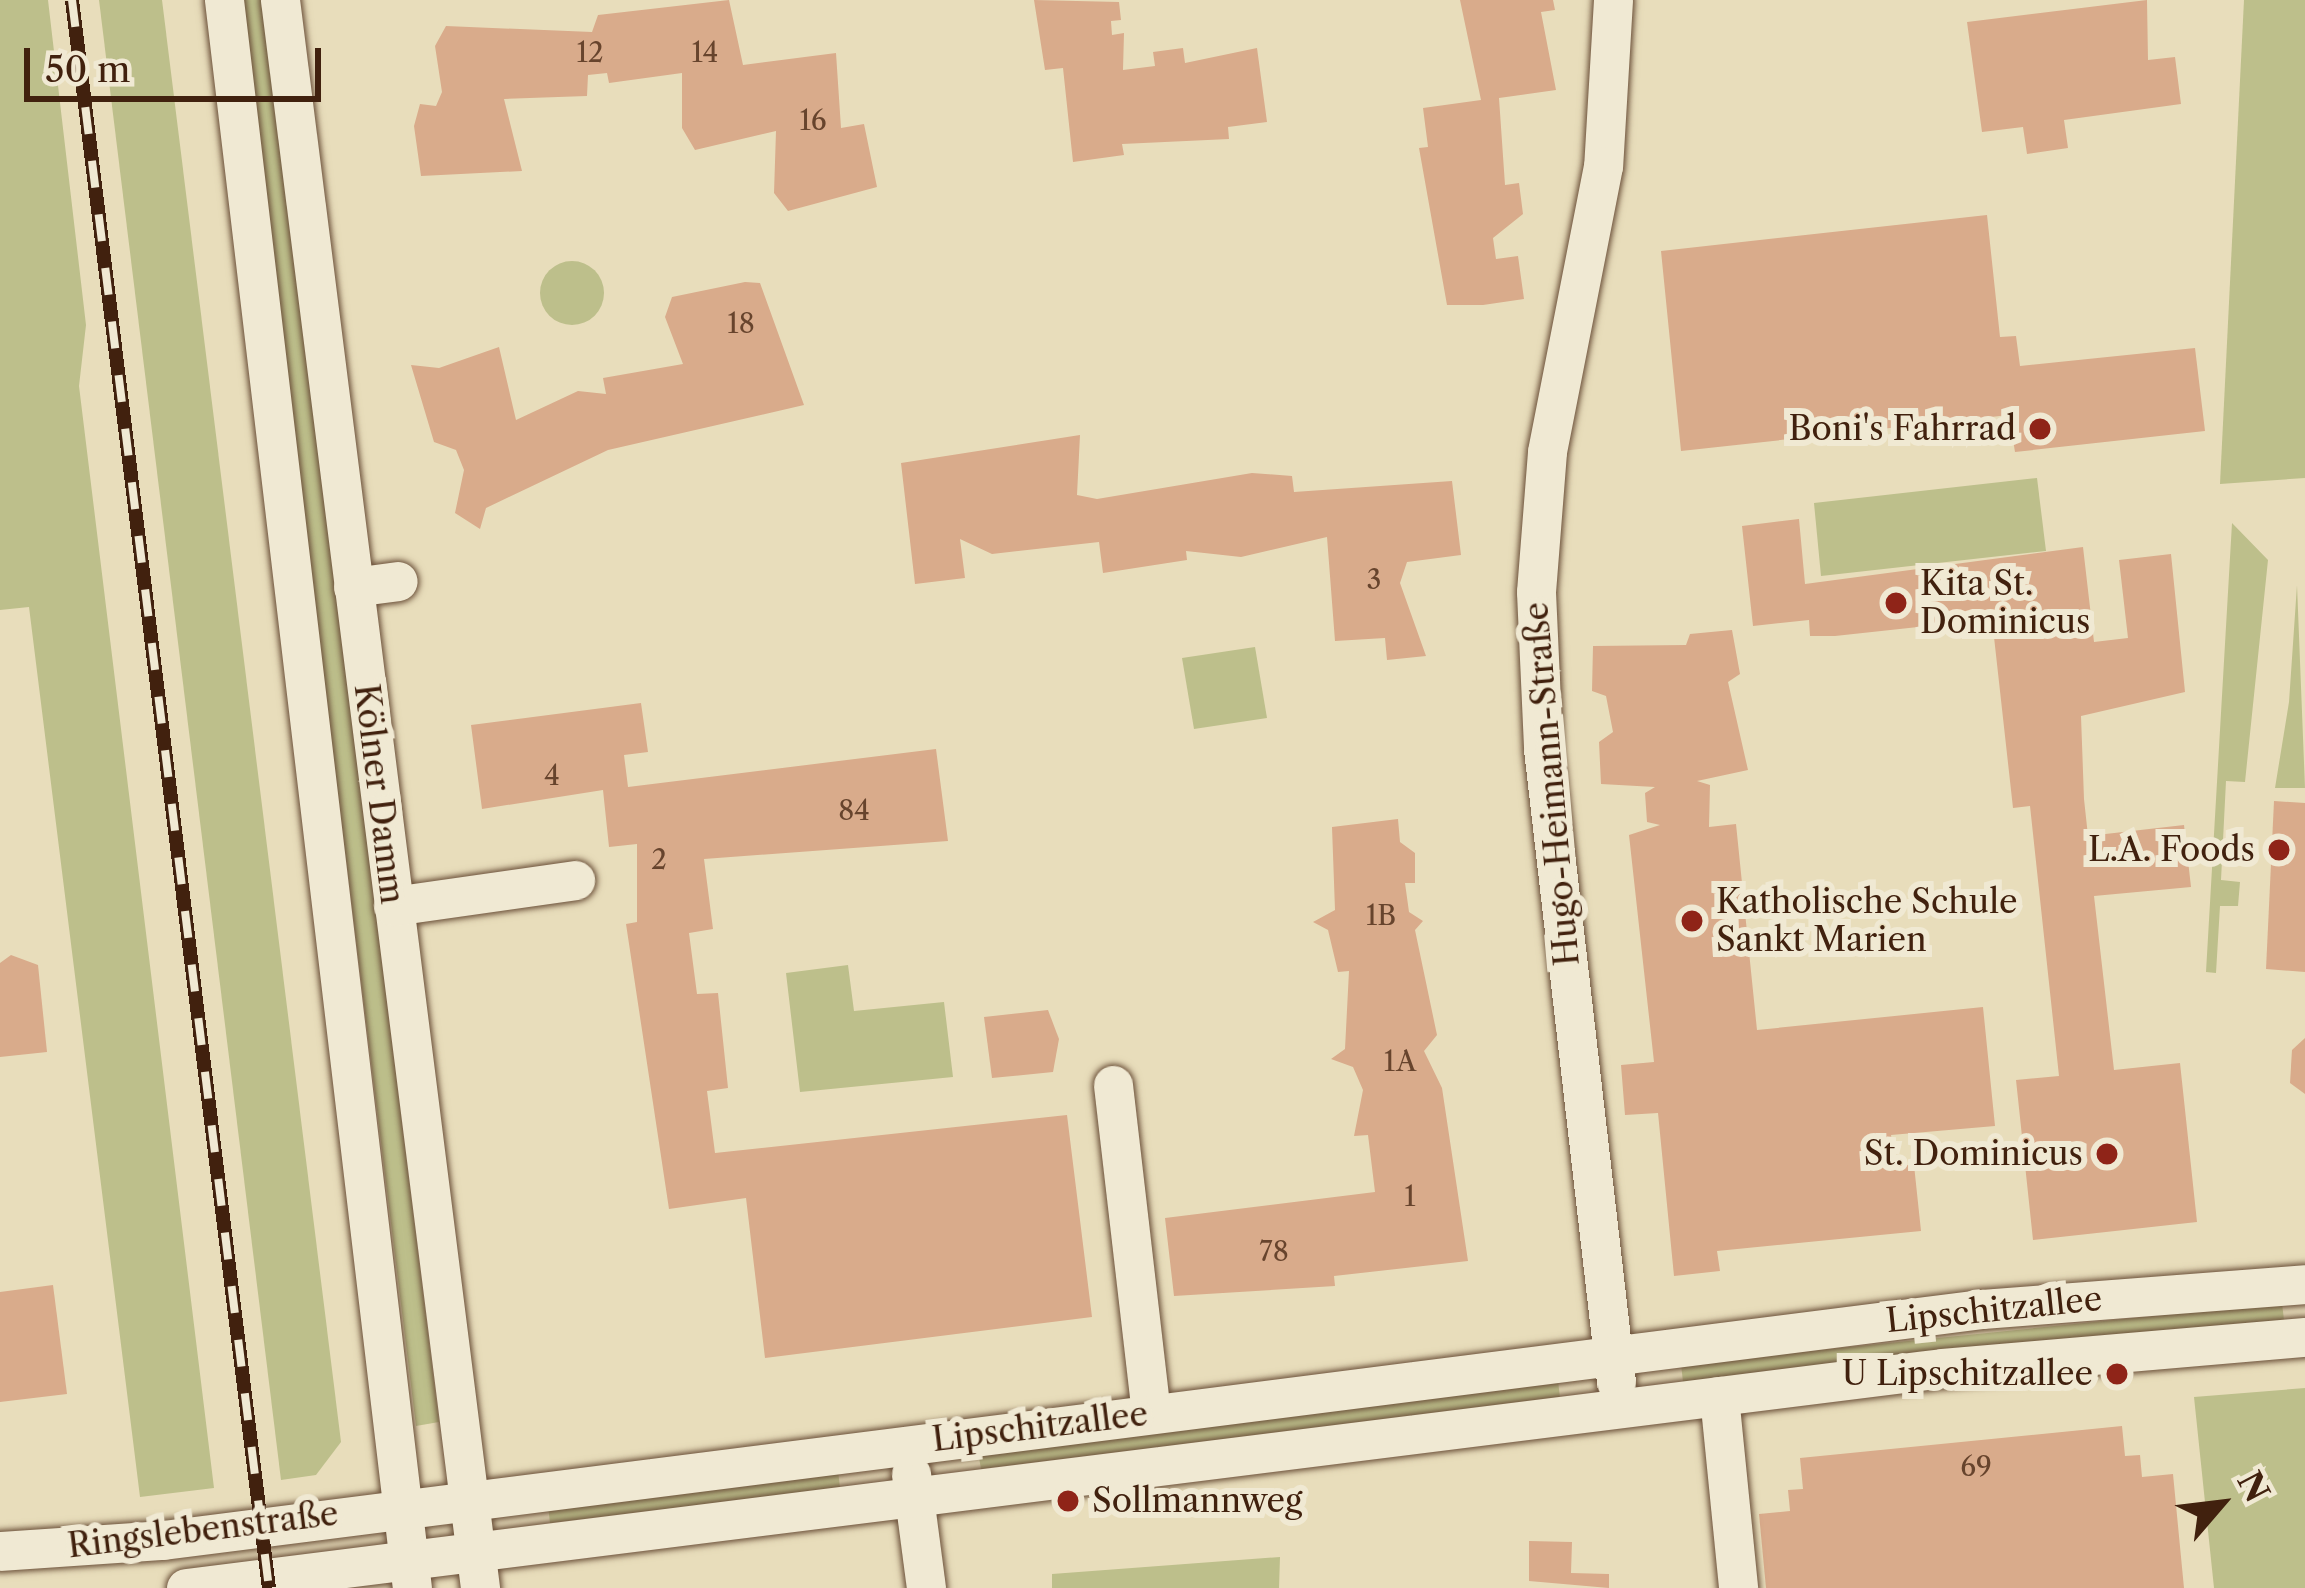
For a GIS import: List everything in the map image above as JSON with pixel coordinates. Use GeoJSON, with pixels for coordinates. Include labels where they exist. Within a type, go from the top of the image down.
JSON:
{"type":"FeatureCollection","features":[{"type":"Feature","properties":{"kind":"street","name":"Kölner Damm"},"geometry":{"type":"LineString","coordinates":[[224,0],[406,1506],[410,1574]]}},
{"type":"Feature","properties":{"kind":"street","name":"Kölner Damm"},"geometry":{"type":"LineString","coordinates":[[280,0],[478,1570]]}},
{"type":"Feature","properties":{"kind":"street","name":"Hugo-Heimann-Straße"},"geometry":{"type":"LineString","coordinates":[[1612,1355],[1536,592],[1547,452],[1603,166],[1613,0]]}},
{"type":"Feature","properties":{"kind":"street"},"geometry":{"type":"LineString","coordinates":[[353,587],[398,581]]}},
{"type":"Feature","properties":{"kind":"street"},"geometry":{"type":"LineString","coordinates":[[393,906],[575,880]]}},
{"type":"Feature","properties":{"kind":"street"},"geometry":{"type":"LineString","coordinates":[[1113,1084],[1151,1413]]}},
{"type":"Feature","properties":{"kind":"street","name":"Lipschitzallee"},"geometry":{"type":"LineString","coordinates":[[406,1506],[1612,1355],[2305,1284]]}},
{"type":"Feature","properties":{"kind":"street","name":"Lipschitzallee"},"geometry":{"type":"LineString","coordinates":[[410,1574],[478,1570],[914,1496],[1719,1396],[2305,1337]]}},
{"type":"Feature","properties":{"kind":"street"},"geometry":{"type":"LineString","coordinates":[[1612,1355],[1619,1408]]}},
{"type":"Feature","properties":{"kind":"street"},"geometry":{"type":"LineString","coordinates":[[1719,1396],[1738,1588]]}},
{"type":"Feature","properties":{"kind":"street"},"geometry":{"type":"LineString","coordinates":[[907,1443],[926,1588]]}},
{"type":"Feature","properties":{"kind":"street","name":"Ringslebenstraße"},"geometry":{"type":"LineString","coordinates":[[0,1551],[406,1506]]}},
{"type":"Feature","properties":{"kind":"street","name":"Ringslebenstraße"},"geometry":{"type":"LineString","coordinates":[[186,1588],[410,1574]]}},
{"type":"Feature","properties":{"kind":"green space"},"geometry":{"type":"Polygon","coordinates":[[[0,0],[48,0],[86,325],[79,386],[214,1488],[140,1497],[29,607],[0,610],[0,0]]]}},
{"type":"Feature","properties":{"kind":"green space"},"geometry":{"type":"Polygon","coordinates":[[[99,0],[162,0],[341,1442],[316,1475],[281,1480],[99,0]]]}},
{"type":"Feature","properties":{"kind":"green space"},"geometry":{"type":"Polygon","coordinates":[[[240,0],[263,0],[439,1422],[416,1426],[240,0]]]}},
{"type":"Feature","properties":{"kind":"green space"},"geometry":{"type":"Polygon","coordinates":[[[2244,0],[2305,0],[2305,478],[2220,484],[2244,0]]]}},
{"type":"Feature","properties":{"kind":"green space"},"geometry":{"type":"Polygon","coordinates":[[[572,261],[595,270],[604,293],[595,316],[572,325],[549,316],[540,293],[549,270],[572,261]]]}},
{"type":"Feature","properties":{"kind":"green space"},"geometry":{"type":"Polygon","coordinates":[[[2037,478],[2046,551],[1821,576],[1814,503],[2037,478]]]}},
{"type":"Feature","properties":{"kind":"green space"},"geometry":{"type":"Polygon","coordinates":[[[2232,523],[2268,560],[2245,782],[2226,781],[2221,880],[2240,882],[2238,906],[2220,906],[2216,973],[2206,972],[2232,523]]]}},
{"type":"Feature","properties":{"kind":"green space"},"geometry":{"type":"Polygon","coordinates":[[[2297,585],[2305,788],[2275,788],[2289,702],[2297,585]]]}},
{"type":"Feature","properties":{"kind":"green space"},"geometry":{"type":"Polygon","coordinates":[[[1255,647],[1267,718],[1194,729],[1182,658],[1255,647]]]}},
{"type":"Feature","properties":{"kind":"green space"},"geometry":{"type":"Polygon","coordinates":[[[848,965],[854,1011],[944,1002],[953,1077],[800,1092],[786,973],[848,965]]]}},
{"type":"Feature","properties":{"kind":"green space"},"geometry":{"type":"Polygon","coordinates":[[[2282,1303],[2284,1320],[1683,1382],[1681,1364],[2282,1303]]]}},
{"type":"Feature","properties":{"kind":"green space"},"geometry":{"type":"Polygon","coordinates":[[[1558,1380],[1560,1398],[981,1469],[978,1452],[1558,1380]]]}},
{"type":"Feature","properties":{"kind":"green space"},"geometry":{"type":"Polygon","coordinates":[[[2305,1388],[2305,1588],[2214,1588],[2194,1397],[2305,1388]]]}},
{"type":"Feature","properties":{"kind":"green space"},"geometry":{"type":"Polygon","coordinates":[[[838,1470],[840,1488],[550,1523],[548,1506],[838,1470]]]}},
{"type":"Feature","properties":{"kind":"green space"},"geometry":{"type":"Polygon","coordinates":[[[1280,1557],[1279,1588],[1052,1588],[1052,1574],[1280,1557]]]}},
{"type":"Feature","properties":{"kind":"building"},"geometry":{"type":"Polygon","coordinates":[[[729,0],[743,65],[836,53],[841,128],[864,124],[877,187],[788,211],[774,193],[776,131],[695,150],[682,128],[682,73],[609,83],[607,73],[588,75],[587,96],[504,99],[522,171],[421,176],[414,126],[420,104],[436,106],[442,92],[435,46],[446,26],[592,32],[598,15],[729,0]]]}},
{"type":"Feature","properties":{"kind":"building"},"geometry":{"type":"Polygon","coordinates":[[[1034,0],[1119,2],[1121,20],[1111,21],[1112,35],[1124,33],[1123,70],[1155,66],[1153,52],[1183,48],[1185,63],[1257,48],[1267,122],[1228,127],[1229,139],[1122,144],[1124,155],[1073,162],[1063,68],[1045,70],[1034,0]]]}},
{"type":"Feature","properties":{"kind":"building"},"geometry":{"type":"Polygon","coordinates":[[[1460,0],[1553,0],[1555,10],[1541,12],[1556,90],[1499,98],[1505,185],[1519,183],[1523,214],[1493,238],[1496,259],[1518,256],[1524,299],[1483,305],[1447,305],[1419,148],[1428,147],[1423,108],[1481,100],[1460,0]]]}},
{"type":"Feature","properties":{"kind":"building"},"geometry":{"type":"Polygon","coordinates":[[[2147,0],[2148,60],[2175,57],[2181,104],[2064,120],[2068,148],[2027,154],[2023,127],[1982,132],[1967,22],[2147,0]]]}},
{"type":"Feature","properties":{"kind":"building"},"geometry":{"type":"Polygon","coordinates":[[[1987,215],[2000,337],[2016,336],[2020,366],[2195,348],[2205,431],[2015,452],[2009,415],[1681,451],[1661,251],[1987,215]]]}},
{"type":"Feature","properties":{"kind":"building"},"geometry":{"type":"Polygon","coordinates":[[[760,283],[804,405],[608,450],[486,508],[480,529],[455,513],[464,470],[456,450],[434,442],[411,365],[439,368],[499,347],[516,420],[578,391],[606,394],[603,378],[683,364],[665,317],[672,297],[760,283]]]}},
{"type":"Feature","properties":{"kind":"building"},"geometry":{"type":"Polygon","coordinates":[[[1080,435],[1077,495],[1097,499],[1252,473],[1292,476],[1294,492],[1452,481],[1461,555],[1407,562],[1400,583],[1426,656],[1387,660],[1385,638],[1335,641],[1327,537],[1241,557],[1186,551],[1187,560],[1103,573],[1099,542],[992,554],[960,539],[965,578],[915,584],[901,463],[1080,435]]]}},
{"type":"Feature","properties":{"kind":"building"},"geometry":{"type":"Polygon","coordinates":[[[1799,519],[1805,584],[2083,547],[2094,642],[2128,638],[2119,560],[2171,554],[2185,692],[2081,716],[2084,799],[2088,836],[2184,825],[2191,887],[2094,896],[2114,1070],[2180,1063],[2197,1222],[2033,1240],[2016,1080],[2059,1076],[2030,806],[2013,808],[1992,619],[1835,636],[1810,636],[1809,620],[1753,626],[1742,526],[1799,519]]]}},
{"type":"Feature","properties":{"kind":"building","name":"Katholische Schule Sankt Marien"},"geometry":{"type":"Polygon","coordinates":[[[1732,630],[1740,674],[1728,682],[1748,770],[1697,781],[1710,785],[1709,827],[1736,824],[1757,1030],[1983,1007],[1995,1126],[1891,1135],[1896,1165],[1914,1165],[1921,1231],[1717,1251],[1720,1271],[1674,1276],[1658,1113],[1625,1115],[1621,1065],[1654,1062],[1629,835],[1660,825],[1647,822],[1645,793],[1655,787],[1601,784],[1599,742],[1613,732],[1606,696],[1592,691],[1593,646],[1686,645],[1690,634],[1732,630]]]}},
{"type":"Feature","properties":{"kind":"building"},"geometry":{"type":"Polygon","coordinates":[[[641,703],[648,752],[624,755],[628,787],[936,749],[948,841],[704,859],[713,929],[689,933],[697,994],[718,993],[728,1088],[707,1091],[715,1153],[1067,1115],[1092,1317],[765,1358],[746,1198],[669,1209],[626,924],[637,922],[637,844],[609,847],[603,790],[482,809],[471,725],[641,703]]]}},
{"type":"Feature","properties":{"kind":"building"},"geometry":{"type":"Polygon","coordinates":[[[2274,801],[2305,803],[2305,972],[2266,969],[2274,801]]]}},
{"type":"Feature","properties":{"kind":"building"},"geometry":{"type":"Polygon","coordinates":[[[1398,819],[1400,842],[1415,853],[1415,883],[1405,883],[1409,912],[1423,921],[1415,930],[1437,1035],[1424,1051],[1442,1088],[1468,1261],[1334,1276],[1335,1286],[1174,1296],[1165,1218],[1375,1192],[1368,1135],[1354,1136],[1363,1090],[1353,1067],[1331,1059],[1345,1049],[1349,971],[1338,972],[1328,930],[1313,922],[1335,910],[1332,827],[1398,819]]]}},
{"type":"Feature","properties":{"kind":"building"},"geometry":{"type":"Polygon","coordinates":[[[11,955],[38,965],[47,1052],[0,1057],[0,963],[11,955]]]}},
{"type":"Feature","properties":{"kind":"building"},"geometry":{"type":"Polygon","coordinates":[[[1048,1010],[1059,1039],[1053,1072],[992,1078],[984,1017],[1048,1010]]]}},
{"type":"Feature","properties":{"kind":"building"},"geometry":{"type":"Polygon","coordinates":[[[2305,1038],[2305,1094],[2290,1083],[2292,1050],[2305,1038]]]}},
{"type":"Feature","properties":{"kind":"building"},"geometry":{"type":"Polygon","coordinates":[[[53,1285],[67,1394],[0,1402],[0,1292],[53,1285]]]}},
{"type":"Feature","properties":{"kind":"building"},"geometry":{"type":"Polygon","coordinates":[[[2122,1426],[2125,1456],[2140,1455],[2142,1477],[2173,1474],[2184,1588],[1766,1588],[1759,1514],[1790,1511],[1788,1490],[1803,1489],[1800,1458],[2122,1426]]]}},
{"type":"Feature","properties":{"kind":"building"},"geometry":{"type":"Polygon","coordinates":[[[1529,1541],[1572,1542],[1571,1573],[1609,1574],[1609,1588],[1529,1581],[1529,1541]]]}},
{"type":"Feature","properties":{"kind":"railway"},"geometry":{"type":"LineString","coordinates":[[72,0],[269,1588]]}},
{"type":"Feature","properties":{"kind":"place","name":"Boni's Fahrrad"},"geometry":{"type":"Point","coordinates":[2040,429]}},
{"type":"Feature","properties":{"kind":"place","name":"Kita St. Dominicus"},"geometry":{"type":"Point","coordinates":[1896,603]}},
{"type":"Feature","properties":{"kind":"place","name":"L.A. Foods"},"geometry":{"type":"Point","coordinates":[2279,850]}},
{"type":"Feature","properties":{"kind":"place","name":"Katholische Schule Sankt Marien"},"geometry":{"type":"Point","coordinates":[1692,921]}},
{"type":"Feature","properties":{"kind":"place","name":"St. Dominicus"},"geometry":{"type":"Point","coordinates":[2107,1154]}},
{"type":"Feature","properties":{"kind":"place","name":"U Lipschitzallee"},"geometry":{"type":"Point","coordinates":[2117,1374]}},
{"type":"Feature","properties":{"kind":"place","name":"Sollmannweg"},"geometry":{"type":"Point","coordinates":[1068,1501]}}]}
